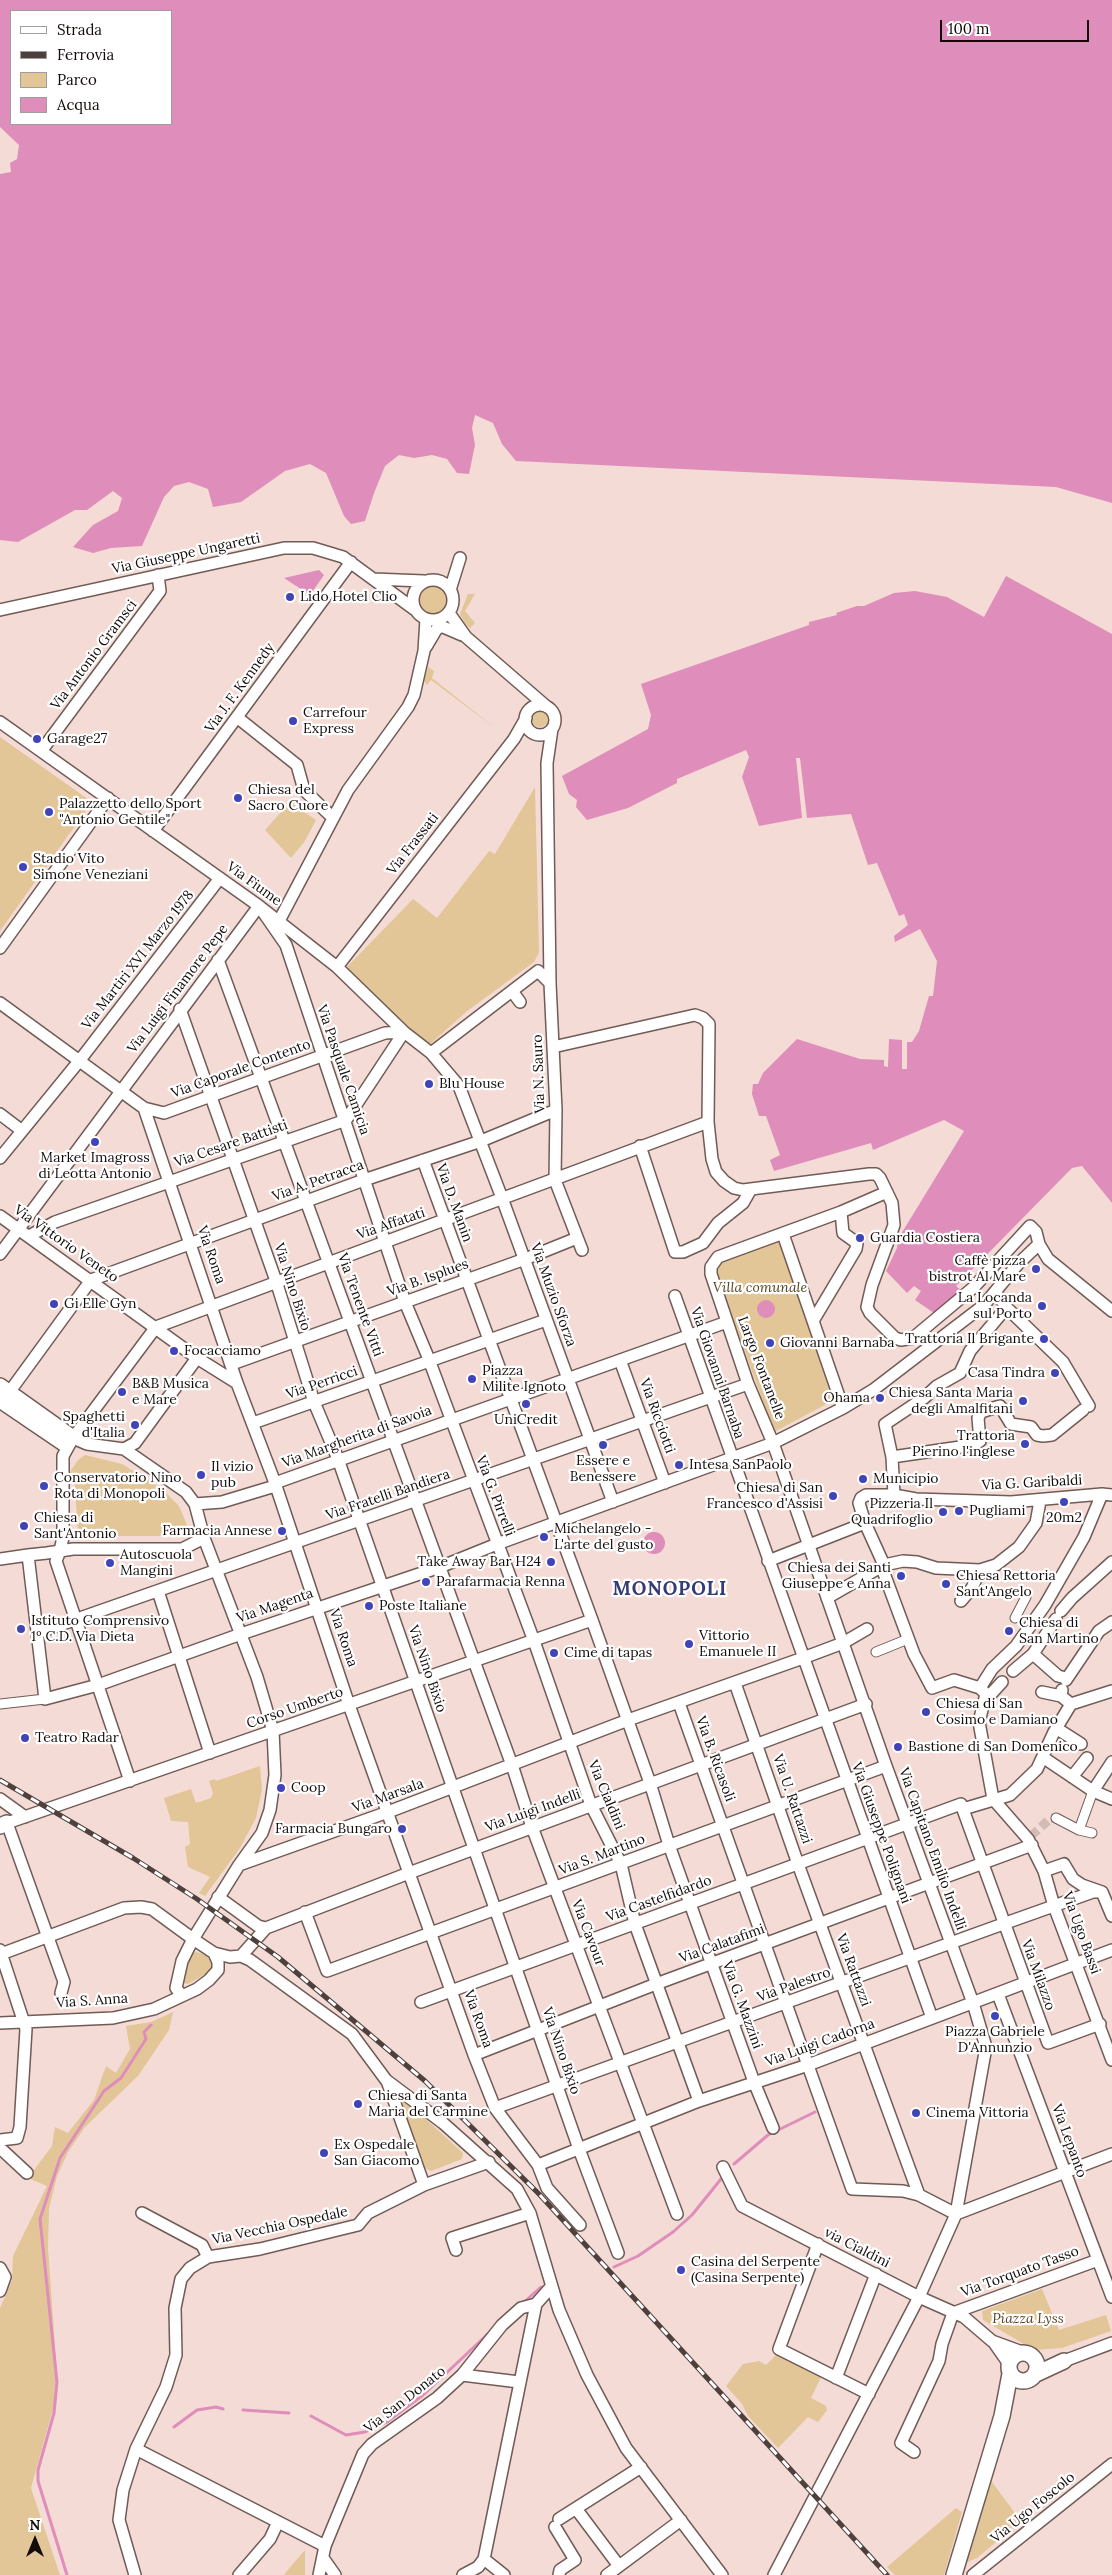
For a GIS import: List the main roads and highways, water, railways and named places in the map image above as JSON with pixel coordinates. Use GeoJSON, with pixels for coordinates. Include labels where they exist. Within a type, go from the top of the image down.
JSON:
{"type":"FeatureCollection","features":[{"type":"Feature","properties":{"kind":"water"},"geometry":{"type":"Polygon","coordinates":[[[0,0],[1112,0],[1112,503],[1056,487],[516,461],[502,444],[493,423],[475,415],[472,428],[475,445],[469,474],[457,473],[447,459],[432,455],[414,458],[399,455],[385,466],[365,521],[351,524],[344,516],[326,473],[310,464],[285,471],[241,502],[213,507],[208,489],[189,482],[174,486],[164,497],[142,546],[111,548],[93,553],[73,547],[93,525],[118,511],[122,498],[113,491],[87,510],[75,510],[18,542],[0,540],[0,174],[11,172],[10,163],[17,159],[19,145],[0,127],[0,0]]]}},
{"type":"Feature","properties":{"kind":"water"},"geometry":{"type":"Polygon","coordinates":[[[319,570],[324,575],[310,595],[284,578],[319,570]]]}},
{"type":"Feature","properties":{"kind":"water"},"geometry":{"type":"Polygon","coordinates":[[[1006,576],[1112,634],[1112,1203],[1082,1166],[1072,1168],[956,1286],[962,1291],[934,1313],[915,1300],[921,1291],[914,1286],[907,1293],[886,1271],[897,1248],[898,1239],[964,1131],[944,1120],[873,1150],[871,1143],[774,1171],[770,1160],[780,1155],[766,1116],[759,1116],[752,1094],[753,1084],[758,1084],[763,1073],[797,1039],[860,1059],[884,1060],[884,1066],[888,1067],[889,1039],[902,1040],[902,1069],[907,1069],[907,1042],[912,1042],[919,1031],[929,996],[933,996],[937,961],[920,929],[895,942],[894,936],[908,925],[904,914],[899,916],[877,863],[868,865],[851,814],[807,818],[800,758],[796,758],[802,818],[759,826],[742,777],[749,757],[746,750],[677,779],[677,783],[628,808],[587,820],[576,807],[577,800],[569,794],[562,776],[648,729],[651,715],[641,684],[809,625],[809,622],[837,615],[836,613],[857,606],[864,606],[894,593],[915,591],[947,597],[984,617],[1006,576]]]}},
{"type":"Feature","properties":{"kind":"water"},"geometry":{"type":"Polygon","coordinates":[[[762,1300],[770,1300],[775,1305],[773,1316],[762,1318],[757,1313],[757,1305],[762,1300]]]}},
{"type":"Feature","properties":{"kind":"water"},"geometry":{"type":"Polygon","coordinates":[[[654,1532],[662,1535],[665,1543],[662,1551],[654,1554],[646,1551],[643,1543],[646,1535],[654,1532]]]}},
{"type":"Feature","properties":{"kind":"waterway"},"geometry":{"type":"LineString","coordinates":[[67,2575],[38,2481],[38,2470],[54,2413],[57,2382],[40,2219],[60,2158],[104,2091],[121,2078],[146,2039],[144,2032],[151,2025]]}},
{"type":"Feature","properties":{"kind":"waterway"},"geometry":{"type":"LineString","coordinates":[[734,2164],[768,2135],[815,2112]]}},
{"type":"Feature","properties":{"kind":"waterway"},"geometry":{"type":"LineString","coordinates":[[614,2267],[638,2256],[673,2232],[692,2215],[721,2179]]}},
{"type":"Feature","properties":{"kind":"waterway"},"geometry":{"type":"LineString","coordinates":[[523,2303],[541,2287]]}},
{"type":"Feature","properties":{"kind":"waterway"},"geometry":{"type":"LineString","coordinates":[[311,2416],[346,2435],[365,2432],[387,2422],[423,2395],[492,2330]]}},
{"type":"Feature","properties":{"kind":"waterway"},"geometry":{"type":"LineString","coordinates":[[174,2427],[197,2410],[216,2407],[223,2409]]}},
{"type":"Feature","properties":{"kind":"waterway"},"geometry":{"type":"LineString","coordinates":[[243,2410],[289,2413]]}},
{"type":"Feature","properties":{"kind":"tunnel"},"geometry":{"type":"LineString","coordinates":[[1031,1836],[1051,1818],[1056,1818]]}},
{"type":"Feature","properties":{"kind":"railway"},"geometry":{"type":"LineString","coordinates":[[0,1780],[133,1858],[197,1899],[278,1957],[425,2081],[539,2194],[887,2575]]}},
{"type":"Feature","properties":{"kind":"place","name":"Lido Hotel Clio"},"geometry":{"type":"Point","coordinates":[290,597]}},
{"type":"Feature","properties":{"kind":"place","name":"Carrefour Express"},"geometry":{"type":"Point","coordinates":[293,721]}},
{"type":"Feature","properties":{"kind":"place","name":"Garage27"},"geometry":{"type":"Point","coordinates":[37,739]}},
{"type":"Feature","properties":{"kind":"place","name":"Chiesa del Sacro Cuore"},"geometry":{"type":"Point","coordinates":[238,798]}},
{"type":"Feature","properties":{"kind":"place","name":"Palazzetto dello Sport \"Antonio Gentile\""},"geometry":{"type":"Point","coordinates":[49,812]}},
{"type":"Feature","properties":{"kind":"place","name":"Stadio Vito Simone Veneziani"},"geometry":{"type":"Point","coordinates":[23,867]}},
{"type":"Feature","properties":{"kind":"place","name":"Blu House"},"geometry":{"type":"Point","coordinates":[429,1084]}},
{"type":"Feature","properties":{"kind":"place","name":"Market Imagross di Leotta Antonio"},"geometry":{"type":"Point","coordinates":[95,1142]}},
{"type":"Feature","properties":{"kind":"place","name":"Guardia Costiera"},"geometry":{"type":"Point","coordinates":[860,1238]}},
{"type":"Feature","properties":{"kind":"place","name":"Caffè pizza bistrot Al Mare"},"geometry":{"type":"Point","coordinates":[1036,1269]}},
{"type":"Feature","properties":{"kind":"place","name":"Gi Elle Gyn"},"geometry":{"type":"Point","coordinates":[54,1304]}},
{"type":"Feature","properties":{"kind":"place","name":"La Locanda sul Porto"},"geometry":{"type":"Point","coordinates":[1042,1306]}},
{"type":"Feature","properties":{"kind":"place","name":"Trattoria Il Brigante"},"geometry":{"type":"Point","coordinates":[1044,1339]}},
{"type":"Feature","properties":{"kind":"place","name":"Giovanni Barnaba"},"geometry":{"type":"Point","coordinates":[770,1343]}},
{"type":"Feature","properties":{"kind":"place","name":"Focacciamo"},"geometry":{"type":"Point","coordinates":[174,1351]}},
{"type":"Feature","properties":{"kind":"place","name":"Casa Tindra"},"geometry":{"type":"Point","coordinates":[1055,1373]}},
{"type":"Feature","properties":{"kind":"place","name":"Piazza Milite Ignoto"},"geometry":{"type":"Point","coordinates":[472,1379]}},
{"type":"Feature","properties":{"kind":"place","name":"B&B Musica e Mare"},"geometry":{"type":"Point","coordinates":[122,1392]}},
{"type":"Feature","properties":{"kind":"place","name":"Ohama"},"geometry":{"type":"Point","coordinates":[880,1398]}},
{"type":"Feature","properties":{"kind":"place","name":"Chiesa Santa Maria degli Amalfitani"},"geometry":{"type":"Point","coordinates":[1023,1401]}},
{"type":"Feature","properties":{"kind":"place","name":"UniCredit"},"geometry":{"type":"Point","coordinates":[526,1404]}},
{"type":"Feature","properties":{"kind":"place","name":"Spaghetti d'Italia"},"geometry":{"type":"Point","coordinates":[135,1425]}},
{"type":"Feature","properties":{"kind":"place","name":"Trattoria Pierino l'inglese"},"geometry":{"type":"Point","coordinates":[1025,1444]}},
{"type":"Feature","properties":{"kind":"place","name":"Essere e Benessere"},"geometry":{"type":"Point","coordinates":[603,1445]}},
{"type":"Feature","properties":{"kind":"place","name":"Intesa SanPaolo"},"geometry":{"type":"Point","coordinates":[679,1465]}},
{"type":"Feature","properties":{"kind":"place","name":"Il vizio pub"},"geometry":{"type":"Point","coordinates":[201,1475]}},
{"type":"Feature","properties":{"kind":"place","name":"Municipio"},"geometry":{"type":"Point","coordinates":[863,1479]}},
{"type":"Feature","properties":{"kind":"place","name":"Conservatorio Nino Rota di Monopoli"},"geometry":{"type":"Point","coordinates":[44,1486]}},
{"type":"Feature","properties":{"kind":"place","name":"Chiesa di San Francesco d'Assisi"},"geometry":{"type":"Point","coordinates":[833,1496]}},
{"type":"Feature","properties":{"kind":"place","name":"20m2"},"geometry":{"type":"Point","coordinates":[1064,1502]}},
{"type":"Feature","properties":{"kind":"place","name":"Pugliami"},"geometry":{"type":"Point","coordinates":[959,1511]}},
{"type":"Feature","properties":{"kind":"place","name":"Pizzeria Il Quadrifoglio"},"geometry":{"type":"Point","coordinates":[943,1512]}},
{"type":"Feature","properties":{"kind":"place","name":"Chiesa di Sant'Antonio"},"geometry":{"type":"Point","coordinates":[24,1526]}},
{"type":"Feature","properties":{"kind":"place","name":"Farmacia Annese"},"geometry":{"type":"Point","coordinates":[282,1531]}},
{"type":"Feature","properties":{"kind":"place","name":"Michelangelo - L'arte del gusto"},"geometry":{"type":"Point","coordinates":[544,1537]}},
{"type":"Feature","properties":{"kind":"place","name":"Take Away Bar H24"},"geometry":{"type":"Point","coordinates":[551,1562]}},
{"type":"Feature","properties":{"kind":"place","name":"Autoscuola Mangini"},"geometry":{"type":"Point","coordinates":[110,1563]}},
{"type":"Feature","properties":{"kind":"place","name":"Chiesa dei Santi Giuseppe e Anna"},"geometry":{"type":"Point","coordinates":[901,1576]}},
{"type":"Feature","properties":{"kind":"place","name":"Parafarmacia Renna"},"geometry":{"type":"Point","coordinates":[426,1582]}},
{"type":"Feature","properties":{"kind":"place","name":"Chiesa Rettoria Sant'Angelo"},"geometry":{"type":"Point","coordinates":[946,1584]}},
{"type":"Feature","properties":{"kind":"place","name":"Poste Italiane"},"geometry":{"type":"Point","coordinates":[369,1606]}},
{"type":"Feature","properties":{"kind":"place","name":"Istituto Comprensivo 1° C.D. Via Dieta"},"geometry":{"type":"Point","coordinates":[21,1629]}},
{"type":"Feature","properties":{"kind":"place","name":"Chiesa di San Martino"},"geometry":{"type":"Point","coordinates":[1009,1631]}},
{"type":"Feature","properties":{"kind":"place","name":"Vittorio Emanuele II"},"geometry":{"type":"Point","coordinates":[689,1644]}},
{"type":"Feature","properties":{"kind":"place","name":"Cime di tapas"},"geometry":{"type":"Point","coordinates":[554,1653]}},
{"type":"Feature","properties":{"kind":"place","name":"Chiesa di San Cosimo e Damiano"},"geometry":{"type":"Point","coordinates":[926,1712]}},
{"type":"Feature","properties":{"kind":"place","name":"Teatro Radar"},"geometry":{"type":"Point","coordinates":[25,1738]}},
{"type":"Feature","properties":{"kind":"place","name":"Bastione di San Domenico"},"geometry":{"type":"Point","coordinates":[898,1747]}},
{"type":"Feature","properties":{"kind":"place","name":"Coop"},"geometry":{"type":"Point","coordinates":[281,1788]}},
{"type":"Feature","properties":{"kind":"place","name":"Farmacia Bungaro"},"geometry":{"type":"Point","coordinates":[402,1829]}},
{"type":"Feature","properties":{"kind":"place","name":"Piazza Gabriele D'Annunzio"},"geometry":{"type":"Point","coordinates":[995,2016]}},
{"type":"Feature","properties":{"kind":"place","name":"Chiesa di Santa Maria del Carmine"},"geometry":{"type":"Point","coordinates":[358,2104]}},
{"type":"Feature","properties":{"kind":"place","name":"Cinema Vittoria"},"geometry":{"type":"Point","coordinates":[916,2113]}},
{"type":"Feature","properties":{"kind":"place","name":"Ex Ospedale San Giacomo"},"geometry":{"type":"Point","coordinates":[324,2153]}},
{"type":"Feature","properties":{"kind":"place","name":"Casina del Serpente (Casina Serpente)"},"geometry":{"type":"Point","coordinates":[681,2270]}},
{"type":"Feature","properties":{"kind":"district","name":"MONOPOLI"},"geometry":{"type":"Point","coordinates":[670,1590]}},
{"type":"Feature","properties":{"kind":"park label","name":"Villa comunale"},"geometry":{"type":"Point","coordinates":[760,1288]}},
{"type":"Feature","properties":{"kind":"park label","name":"Piazza Lyss"},"geometry":{"type":"Point","coordinates":[1028,2319]}}]}
